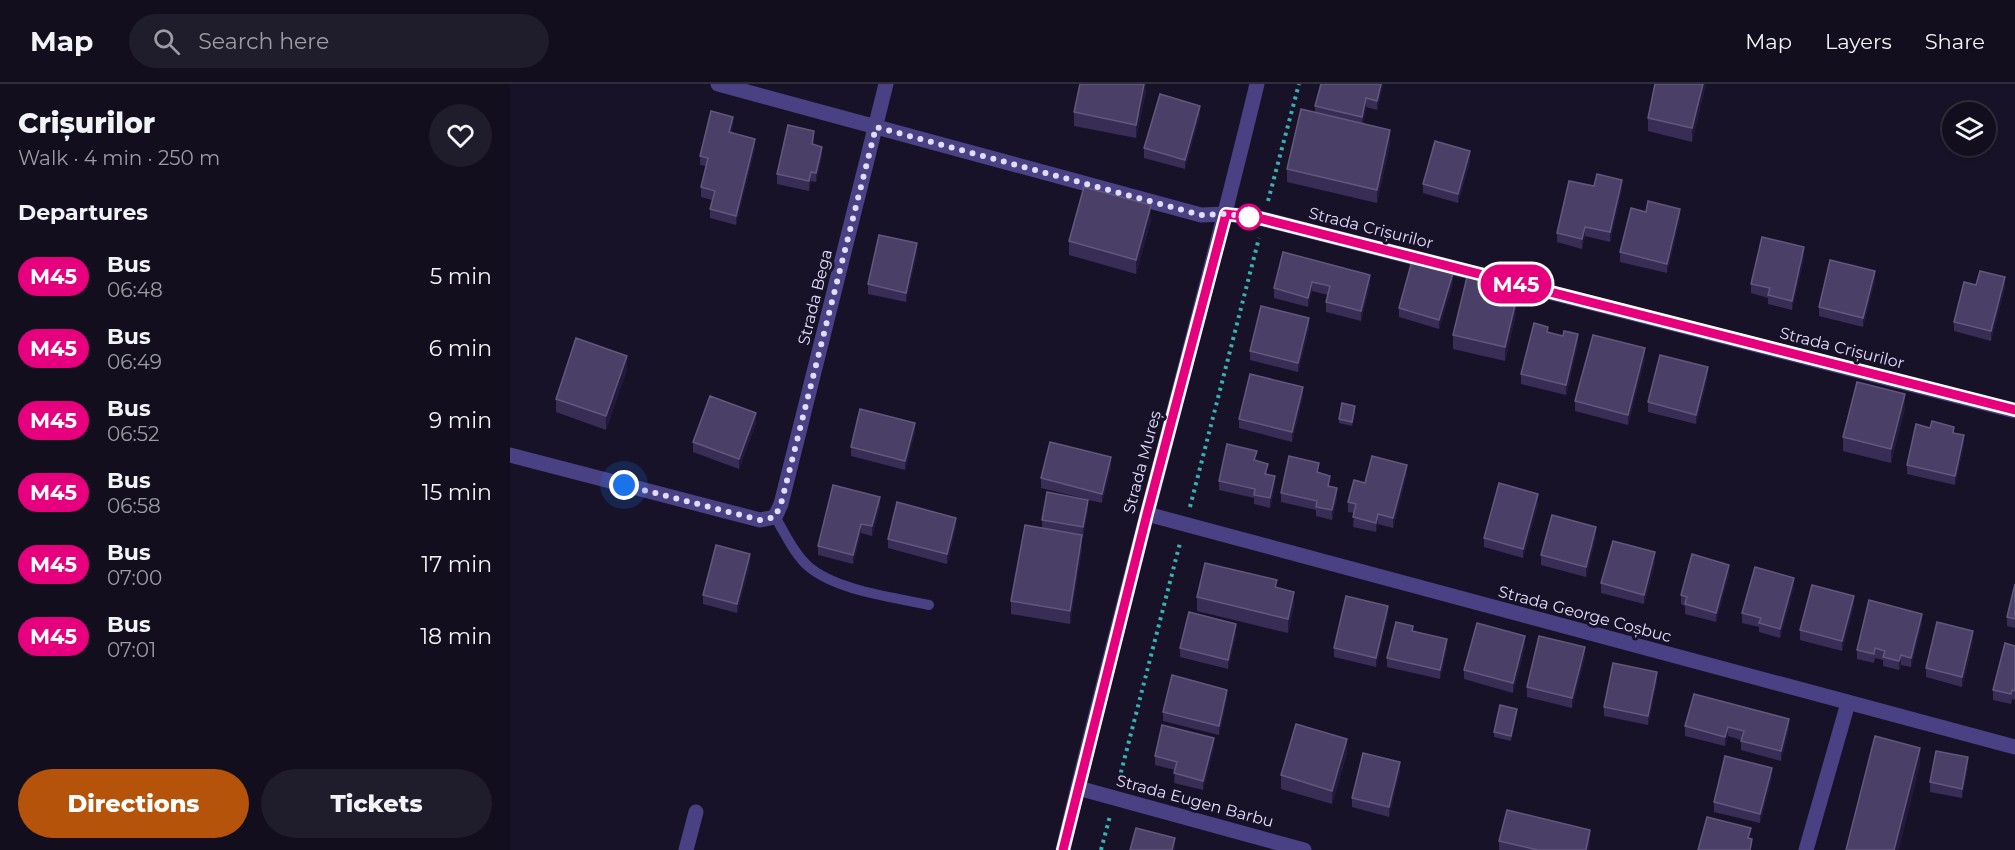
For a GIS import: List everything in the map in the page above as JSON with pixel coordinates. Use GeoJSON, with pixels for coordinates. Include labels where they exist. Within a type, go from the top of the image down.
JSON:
{"type":"FeatureCollection","features":[{"type":"Feature","properties":{"kind":"street","name":"Strada Crișurilor"},"geometry":{"type":"LineString","coordinates":[[718,84],[1201,215],[1226,214],[1264,219],[2015,411]]}},
{"type":"Feature","properties":{"kind":"street","name":"Strada Bega"},"geometry":{"type":"LineString","coordinates":[[775,517],[784,492],[886,84]]}},
{"type":"Feature","properties":{"kind":"street","name":"Strada Mureș"},"geometry":{"type":"LineString","coordinates":[[1063,850],[1147,514],[1226,214],[1257,84]]}},
{"type":"Feature","properties":{"kind":"street"},"geometry":{"type":"LineString","coordinates":[[510,455],[760,520],[775,517]]}},
{"type":"Feature","properties":{"kind":"street","name":"Strada George Coșbuc"},"geometry":{"type":"LineString","coordinates":[[1147,514],[2015,747]]}},
{"type":"Feature","properties":{"kind":"street"},"geometry":{"type":"LineString","coordinates":[[1806,850],[1848,703]]}},
{"type":"Feature","properties":{"kind":"street","name":"Strada Eugen Barbu"},"geometry":{"type":"LineString","coordinates":[[1078,788],[1304,850]]}},
{"type":"Feature","properties":{"kind":"street"},"geometry":{"type":"LineString","coordinates":[[686,850],[696,812]]}},
{"type":"Feature","properties":{"kind":"lane"},"geometry":{"type":"LineString","coordinates":[[775,517],[793,547],[808,566],[823,576],[847,586],[929,605]]}},
{"type":"Feature","properties":{"kind":"path"},"geometry":{"type":"LineString","coordinates":[[1101,850],[1299,84]]}},
{"type":"Feature","properties":{"kind":"building"},"geometry":{"type":"Polygon","coordinates":[[[1080,84],[1144,84],[1136,125],[1074,112],[1080,84]]]}},
{"type":"Feature","properties":{"kind":"building"},"geometry":{"type":"Polygon","coordinates":[[[1321,84],[1381,84],[1377,101],[1366,98],[1362,117],[1315,106],[1321,84]]]}},
{"type":"Feature","properties":{"kind":"building"},"geometry":{"type":"Polygon","coordinates":[[[1655,84],[1703,84],[1692,128],[1648,118],[1655,84]]]}},
{"type":"Feature","properties":{"kind":"building"},"geometry":{"type":"Polygon","coordinates":[[[1160,94],[1200,106],[1185,160],[1144,148],[1160,94]]]}},
{"type":"Feature","properties":{"kind":"building"},"geometry":{"type":"Polygon","coordinates":[[[1301,109],[1390,130],[1377,190],[1287,169],[1301,109]]]}},
{"type":"Feature","properties":{"kind":"building"},"geometry":{"type":"Polygon","coordinates":[[[711,111],[733,117],[729,132],[755,139],[736,216],[710,209],[715,191],[701,187],[708,158],[700,156],[711,111]]]}},
{"type":"Feature","properties":{"kind":"building"},"geometry":{"type":"Polygon","coordinates":[[[788,125],[814,131],[812,144],[822,147],[816,173],[811,172],[809,181],[777,174],[788,125]]]}},
{"type":"Feature","properties":{"kind":"building"},"geometry":{"type":"Polygon","coordinates":[[[1435,141],[1470,151],[1458,194],[1423,184],[1435,141]]]}},
{"type":"Feature","properties":{"kind":"building"},"geometry":{"type":"Polygon","coordinates":[[[1597,174],[1622,180],[1610,232],[1585,227],[1582,239],[1557,233],[1569,181],[1594,186],[1597,174]]]}},
{"type":"Feature","properties":{"kind":"building"},"geometry":{"type":"Polygon","coordinates":[[[1084,187],[1151,205],[1136,260],[1069,241],[1084,187]]]}},
{"type":"Feature","properties":{"kind":"building"},"geometry":{"type":"Polygon","coordinates":[[[1648,201],[1680,209],[1667,264],[1620,252],[1631,208],[1646,212],[1648,201]]]}},
{"type":"Feature","properties":{"kind":"building"},"geometry":{"type":"Polygon","coordinates":[[[879,235],[917,243],[906,293],[868,284],[879,235]]]}},
{"type":"Feature","properties":{"kind":"building"},"geometry":{"type":"Polygon","coordinates":[[[1762,237],[1804,247],[1792,301],[1768,295],[1770,288],[1751,284],[1762,237]]]}},
{"type":"Feature","properties":{"kind":"building"},"geometry":{"type":"Polygon","coordinates":[[[1283,252],[1370,275],[1361,311],[1326,302],[1330,286],[1312,282],[1308,298],[1274,288],[1283,252]]]}},
{"type":"Feature","properties":{"kind":"building"},"geometry":{"type":"Polygon","coordinates":[[[1830,260],[1875,271],[1863,318],[1819,307],[1830,260]]]}},
{"type":"Feature","properties":{"kind":"building"},"geometry":{"type":"Polygon","coordinates":[[[1412,261],[1453,273],[1439,320],[1399,308],[1412,261]]]}},
{"type":"Feature","properties":{"kind":"building"},"geometry":{"type":"Polygon","coordinates":[[[1980,271],[2005,277],[1991,331],[1954,322],[1964,282],[1976,285],[1980,271]]]}},
{"type":"Feature","properties":{"kind":"building"},"geometry":{"type":"Polygon","coordinates":[[[1468,273],[1505,282],[1501,297],[1516,301],[1505,347],[1453,335],[1468,273]]]}},
{"type":"Feature","properties":{"kind":"building"},"geometry":{"type":"Polygon","coordinates":[[[1261,306],[1309,318],[1298,363],[1250,351],[1261,306]]]}},
{"type":"Feature","properties":{"kind":"building"},"geometry":{"type":"Polygon","coordinates":[[[1534,323],[1548,327],[1547,332],[1563,336],[1564,331],[1578,334],[1566,385],[1521,374],[1534,323]]]}},
{"type":"Feature","properties":{"kind":"building"},"geometry":{"type":"Polygon","coordinates":[[[1593,335],[1645,348],[1628,415],[1575,401],[1593,335]]]}},
{"type":"Feature","properties":{"kind":"building"},"geometry":{"type":"Polygon","coordinates":[[[576,338],[627,356],[606,416],[556,399],[576,338]]]}},
{"type":"Feature","properties":{"kind":"building"},"geometry":{"type":"Polygon","coordinates":[[[1660,355],[1708,367],[1696,415],[1648,402],[1660,355]]]}},
{"type":"Feature","properties":{"kind":"building"},"geometry":{"type":"Polygon","coordinates":[[[1250,374],[1303,387],[1292,432],[1239,419],[1250,374]]]}},
{"type":"Feature","properties":{"kind":"building"},"geometry":{"type":"Polygon","coordinates":[[[1857,382],[1905,394],[1891,449],[1843,437],[1857,382]]]}},
{"type":"Feature","properties":{"kind":"building"},"geometry":{"type":"Polygon","coordinates":[[[710,396],[756,413],[739,459],[693,442],[710,396]]]}},
{"type":"Feature","properties":{"kind":"building"},"geometry":{"type":"Polygon","coordinates":[[[1342,403],[1355,406],[1352,422],[1339,419],[1342,403]]]}},
{"type":"Feature","properties":{"kind":"building"},"geometry":{"type":"Polygon","coordinates":[[[860,409],[915,423],[905,461],[851,447],[860,409]]]}},
{"type":"Feature","properties":{"kind":"building"},"geometry":{"type":"Polygon","coordinates":[[[1932,421],[1954,427],[1953,433],[1964,435],[1955,476],[1907,465],[1916,424],[1930,428],[1932,421]]]}},
{"type":"Feature","properties":{"kind":"building"},"geometry":{"type":"Polygon","coordinates":[[[1050,442],[1111,457],[1102,494],[1041,478],[1050,442]]]}},
{"type":"Feature","properties":{"kind":"building"},"geometry":{"type":"Polygon","coordinates":[[[1227,444],[1257,451],[1254,460],[1268,464],[1265,474],[1275,476],[1270,498],[1254,495],[1255,489],[1219,481],[1227,444]]]}},
{"type":"Feature","properties":{"kind":"building"},"geometry":{"type":"Polygon","coordinates":[[[1289,456],[1319,463],[1317,472],[1330,476],[1328,486],[1337,488],[1332,510],[1316,507],[1317,501],[1281,493],[1289,456]]]}},
{"type":"Feature","properties":{"kind":"building"},"geometry":{"type":"Polygon","coordinates":[[[1372,456],[1407,465],[1393,518],[1378,514],[1376,523],[1353,517],[1356,504],[1348,502],[1354,480],[1365,483],[1372,456]]]}},
{"type":"Feature","properties":{"kind":"building"},"geometry":{"type":"Polygon","coordinates":[[[1499,483],[1538,494],[1523,549],[1484,538],[1499,483]]]}},
{"type":"Feature","properties":{"kind":"building"},"geometry":{"type":"Polygon","coordinates":[[[833,485],[880,497],[872,526],[861,524],[853,555],[818,546],[833,485]]]}},
{"type":"Feature","properties":{"kind":"building"},"geometry":{"type":"Polygon","coordinates":[[[1047,492],[1088,500],[1083,527],[1042,520],[1047,492]]]}},
{"type":"Feature","properties":{"kind":"building"},"geometry":{"type":"Polygon","coordinates":[[[897,502],[956,518],[947,554],[888,539],[897,502]]]}},
{"type":"Feature","properties":{"kind":"building"},"geometry":{"type":"Polygon","coordinates":[[[1552,515],[1596,527],[1586,567],[1541,555],[1552,515]]]}},
{"type":"Feature","properties":{"kind":"building"},"geometry":{"type":"Polygon","coordinates":[[[1025,525],[1082,535],[1070,611],[1011,601],[1025,525]]]}},
{"type":"Feature","properties":{"kind":"building"},"geometry":{"type":"Polygon","coordinates":[[[1613,541],[1655,552],[1644,595],[1601,583],[1613,541]]]}},
{"type":"Feature","properties":{"kind":"building"},"geometry":{"type":"Polygon","coordinates":[[[716,545],[750,554],[737,604],[703,595],[716,545]]]}},
{"type":"Feature","properties":{"kind":"building"},"geometry":{"type":"Polygon","coordinates":[[[1692,554],[1729,565],[1716,613],[1685,604],[1687,597],[1681,595],[1692,554]]]}},
{"type":"Feature","properties":{"kind":"building"},"geometry":{"type":"Polygon","coordinates":[[[1205,563],[1277,580],[1275,587],[1294,592],[1288,619],[1197,597],[1205,563]]]}},
{"type":"Feature","properties":{"kind":"building"},"geometry":{"type":"Polygon","coordinates":[[[1755,567],[1794,578],[1780,629],[1759,623],[1761,618],[1742,613],[1755,567]]]}},
{"type":"Feature","properties":{"kind":"building"},"geometry":{"type":"Polygon","coordinates":[[[2015,584],[2015,619],[2007,617],[2015,584]]]}},
{"type":"Feature","properties":{"kind":"building"},"geometry":{"type":"Polygon","coordinates":[[[1812,585],[1854,596],[1842,641],[1800,630],[1812,585]]]}},
{"type":"Feature","properties":{"kind":"building"},"geometry":{"type":"Polygon","coordinates":[[[1346,596],[1388,606],[1376,658],[1334,648],[1346,596]]]}},
{"type":"Feature","properties":{"kind":"building"},"geometry":{"type":"Polygon","coordinates":[[[1869,600],[1922,614],[1911,658],[1901,655],[1899,661],[1883,657],[1885,651],[1875,648],[1874,654],[1857,650],[1869,600]]]}},
{"type":"Feature","properties":{"kind":"building"},"geometry":{"type":"Polygon","coordinates":[[[1189,612],[1236,624],[1228,660],[1180,648],[1189,612]]]}},
{"type":"Feature","properties":{"kind":"building"},"geometry":{"type":"Polygon","coordinates":[[[1396,622],[1413,626],[1412,631],[1447,639],[1440,670],[1387,658],[1396,622]]]}},
{"type":"Feature","properties":{"kind":"building"},"geometry":{"type":"Polygon","coordinates":[[[1937,622],[1973,631],[1962,677],[1926,668],[1937,622]]]}},
{"type":"Feature","properties":{"kind":"building"},"geometry":{"type":"Polygon","coordinates":[[[1477,623],[1525,636],[1513,683],[1464,670],[1477,623]]]}},
{"type":"Feature","properties":{"kind":"building"},"geometry":{"type":"Polygon","coordinates":[[[1539,636],[1585,647],[1572,698],[1527,687],[1539,636]]]}},
{"type":"Feature","properties":{"kind":"building"},"geometry":{"type":"Polygon","coordinates":[[[2005,643],[2015,646],[2015,691],[2012,690],[2011,694],[1993,690],[2005,643]]]}},
{"type":"Feature","properties":{"kind":"building"},"geometry":{"type":"Polygon","coordinates":[[[1613,663],[1657,672],[1648,716],[1604,707],[1613,663]]]}},
{"type":"Feature","properties":{"kind":"building"},"geometry":{"type":"Polygon","coordinates":[[[1172,675],[1227,690],[1219,726],[1163,712],[1172,675]]]}},
{"type":"Feature","properties":{"kind":"building"},"geometry":{"type":"Polygon","coordinates":[[[1694,694],[1789,719],[1781,751],[1741,741],[1744,731],[1728,727],[1725,737],[1685,726],[1694,694]]]}},
{"type":"Feature","properties":{"kind":"building"},"geometry":{"type":"Polygon","coordinates":[[[1500,705],[1517,709],[1511,736],[1494,732],[1500,705]]]}},
{"type":"Feature","properties":{"kind":"building"},"geometry":{"type":"Polygon","coordinates":[[[1296,724],[1347,739],[1332,791],[1281,775],[1296,724]]]}},
{"type":"Feature","properties":{"kind":"building"},"geometry":{"type":"Polygon","coordinates":[[[1162,725],[1214,738],[1203,781],[1174,773],[1177,762],[1155,756],[1162,725]]]}},
{"type":"Feature","properties":{"kind":"building"},"geometry":{"type":"Polygon","coordinates":[[[1875,736],[1920,748],[1894,850],[1846,850],[1875,736]]]}},
{"type":"Feature","properties":{"kind":"building"},"geometry":{"type":"Polygon","coordinates":[[[1936,751],[1968,757],[1962,789],[1930,782],[1936,751]]]}},
{"type":"Feature","properties":{"kind":"building"},"geometry":{"type":"Polygon","coordinates":[[[1363,753],[1400,762],[1389,807],[1352,798],[1363,753]]]}},
{"type":"Feature","properties":{"kind":"building"},"geometry":{"type":"Polygon","coordinates":[[[1725,756],[1772,768],[1760,814],[1714,802],[1725,756]]]}},
{"type":"Feature","properties":{"kind":"building"},"geometry":{"type":"Polygon","coordinates":[[[1507,810],[1590,830],[1586,850],[1538,850],[1499,841],[1507,810]]]}},
{"type":"Feature","properties":{"kind":"building"},"geometry":{"type":"Polygon","coordinates":[[[1707,817],[1751,828],[1748,838],[1752,839],[1750,850],[1698,850],[1707,817]]]}},
{"type":"Feature","properties":{"kind":"building"},"geometry":{"type":"Polygon","coordinates":[[[1136,828],[1175,838],[1172,850],[1130,850],[1136,828]]]}},
{"type":"Feature","properties":{"kind":"bus line","name":"M45"},"geometry":{"type":"LineString","coordinates":[[1063,850],[1147,514],[1226,214],[1259,218],[2015,410]]}},
{"type":"Feature","properties":{"kind":"route"},"geometry":{"type":"LineString","coordinates":[[624,485],[760,520],[775,517],[781,504],[876,127],[1201,215],[1226,214],[1249,217]]}}]}
